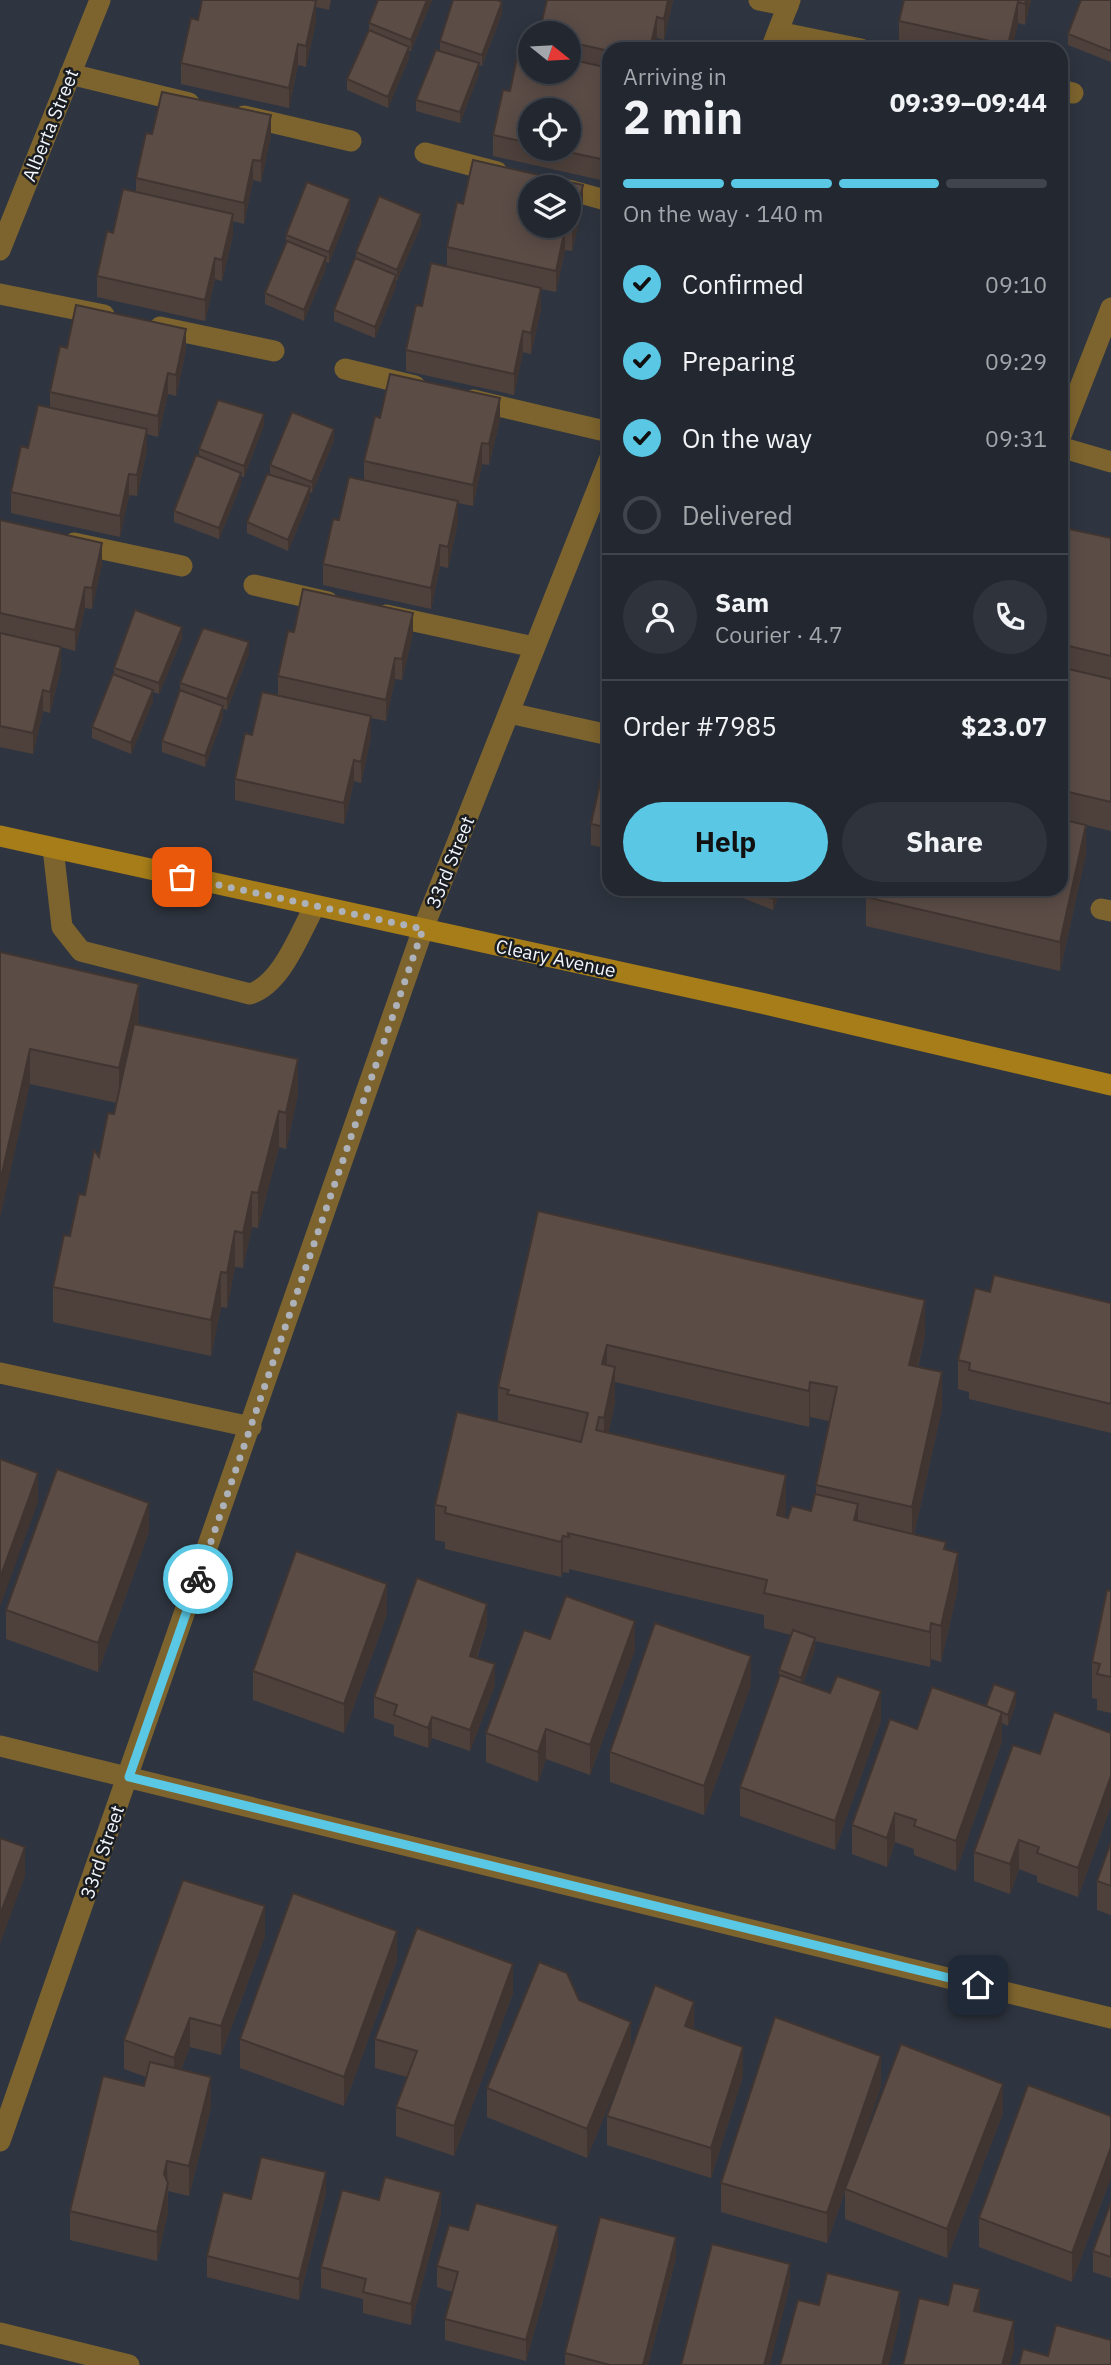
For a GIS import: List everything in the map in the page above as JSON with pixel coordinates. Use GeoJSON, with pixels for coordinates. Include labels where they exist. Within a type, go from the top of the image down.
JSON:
{"type":"FeatureCollection","features":[{"type":"Feature","properties":{"kind":"street","name":"Alberta Street"},"geometry":{"type":"LineString","coordinates":[[0,250],[100,0]]}},
{"type":"Feature","properties":{"kind":"street"},"geometry":{"type":"LineString","coordinates":[[759,0],[789,3],[774,40],[793,42]]}},
{"type":"Feature","properties":{"kind":"street"},"geometry":{"type":"LineString","coordinates":[[70,74],[351,141]]}},
{"type":"Feature","properties":{"kind":"street"},"geometry":{"type":"LineString","coordinates":[[425,153],[517,177]]}},
{"type":"Feature","properties":{"kind":"street"},"geometry":{"type":"LineString","coordinates":[[581,193],[602,199]]}},
{"type":"Feature","properties":{"kind":"street"},"geometry":{"type":"LineString","coordinates":[[0,293],[274,351]]}},
{"type":"Feature","properties":{"kind":"street"},"geometry":{"type":"LineString","coordinates":[[1068,418],[1111,308]]}},
{"type":"Feature","properties":{"kind":"street"},"geometry":{"type":"LineString","coordinates":[[345,369],[602,430]]}},
{"type":"Feature","properties":{"kind":"street"},"geometry":{"type":"LineString","coordinates":[[1068,449],[1111,462]]}},
{"type":"Feature","properties":{"kind":"street","name":"33rd Street"},"geometry":{"type":"LineString","coordinates":[[0,2141],[423,929],[534,647],[602,492]]}},
{"type":"Feature","properties":{"kind":"street"},"geometry":{"type":"LineString","coordinates":[[52,538],[182,566]]}},
{"type":"Feature","properties":{"kind":"street"},"geometry":{"type":"LineString","coordinates":[[254,585],[534,647]]}},
{"type":"Feature","properties":{"kind":"street"},"geometry":{"type":"LineString","coordinates":[[509,713],[602,733]]}},
{"type":"Feature","properties":{"kind":"street","name":"Cleary Avenue"},"geometry":{"type":"LineString","coordinates":[[0,836],[761,1003],[1111,1085]]}},
{"type":"Feature","properties":{"kind":"street"},"geometry":{"type":"LineString","coordinates":[[53,848],[62,927],[81,951],[250,995],[262,990],[274,978],[315,906]]}},
{"type":"Feature","properties":{"kind":"street"},"geometry":{"type":"LineString","coordinates":[[0,1373],[251,1427]]}},
{"type":"Feature","properties":{"kind":"street"},"geometry":{"type":"LineString","coordinates":[[0,1746],[1111,2018]]}},
{"type":"Feature","properties":{"kind":"street"},"geometry":{"type":"LineString","coordinates":[[0,2333],[129,2365]]}},
{"type":"Feature","properties":{"kind":"building"},"geometry":{"type":"Polygon","coordinates":[[[202,0],[316,1],[306,46],[298,44],[289,88],[181,63],[191,18],[198,20],[202,0]]]}},
{"type":"Feature","properties":{"kind":"building"},"geometry":{"type":"Polygon","coordinates":[[[378,0],[427,0],[411,40],[369,23],[378,0]]]}},
{"type":"Feature","properties":{"kind":"building"},"geometry":{"type":"Polygon","coordinates":[[[453,0],[502,2],[482,55],[440,41],[453,0]]]}},
{"type":"Feature","properties":{"kind":"building"},"geometry":{"type":"Polygon","coordinates":[[[547,0],[668,0],[664,19],[657,17],[652,42],[602,42],[602,49],[581,45],[581,21],[542,21],[547,0]]]}},
{"type":"Feature","properties":{"kind":"building"},"geometry":{"type":"Polygon","coordinates":[[[904,0],[1026,0],[1025,4],[1018,2],[1009,42],[994,42],[899,21],[904,0]]]}},
{"type":"Feature","properties":{"kind":"building"},"geometry":{"type":"Polygon","coordinates":[[[1081,0],[1111,0],[1111,51],[1068,34],[1081,0]]]}},
{"type":"Feature","properties":{"kind":"building"},"geometry":{"type":"Polygon","coordinates":[[[369,30],[409,47],[388,97],[347,79],[369,30]]]}},
{"type":"Feature","properties":{"kind":"building"},"geometry":{"type":"Polygon","coordinates":[[[436,50],[479,63],[460,112],[416,100],[436,50]]]}},
{"type":"Feature","properties":{"kind":"building"},"geometry":{"type":"Polygon","coordinates":[[[518,53],[518,84],[581,84],[581,62],[602,66],[601,159],[581,155],[581,98],[518,98],[518,140],[493,135],[503,90],[510,91],[518,53]]]}},
{"type":"Feature","properties":{"kind":"building"},"geometry":{"type":"Polygon","coordinates":[[[162,92],[271,115],[261,161],[253,160],[244,203],[136,178],[146,133],[152,134],[162,92]]]}},
{"type":"Feature","properties":{"kind":"building"},"geometry":{"type":"Polygon","coordinates":[[[473,160],[539,175],[518,175],[518,238],[563,238],[556,271],[447,247],[457,202],[463,204],[473,160]]]}},
{"type":"Feature","properties":{"kind":"building"},"geometry":{"type":"Polygon","coordinates":[[[307,182],[350,199],[329,252],[286,235],[307,182]]]}},
{"type":"Feature","properties":{"kind":"building"},"geometry":{"type":"Polygon","coordinates":[[[123,189],[233,214],[222,260],[215,258],[205,300],[97,276],[107,231],[113,233],[123,189]]]}},
{"type":"Feature","properties":{"kind":"building"},"geometry":{"type":"Polygon","coordinates":[[[379,196],[421,214],[397,270],[356,252],[379,196]]]}},
{"type":"Feature","properties":{"kind":"building"},"geometry":{"type":"Polygon","coordinates":[[[287,241],[326,257],[304,310],[265,293],[287,241]]]}},
{"type":"Feature","properties":{"kind":"building"},"geometry":{"type":"Polygon","coordinates":[[[355,258],[396,275],[375,327],[334,310],[355,258]]]}},
{"type":"Feature","properties":{"kind":"building"},"geometry":{"type":"Polygon","coordinates":[[[431,263],[541,288],[531,333],[523,331],[514,374],[406,350],[416,305],[422,306],[431,263]]]}},
{"type":"Feature","properties":{"kind":"building"},"geometry":{"type":"Polygon","coordinates":[[[76,305],[186,329],[176,375],[168,373],[158,416],[50,392],[60,346],[67,348],[76,305]]]}},
{"type":"Feature","properties":{"kind":"building"},"geometry":{"type":"Polygon","coordinates":[[[390,374],[500,398],[489,444],[482,443],[473,485],[364,461],[375,416],[380,418],[390,374]]]}},
{"type":"Feature","properties":{"kind":"building"},"geometry":{"type":"Polygon","coordinates":[[[218,400],[264,414],[244,466],[199,449],[218,400]]]}},
{"type":"Feature","properties":{"kind":"building"},"geometry":{"type":"Polygon","coordinates":[[[38,405],[147,429],[137,475],[129,474],[120,516],[11,492],[21,446],[28,448],[38,405]]]}},
{"type":"Feature","properties":{"kind":"building"},"geometry":{"type":"Polygon","coordinates":[[[292,412],[334,429],[312,482],[270,465],[292,412]]]}},
{"type":"Feature","properties":{"kind":"building"},"geometry":{"type":"Polygon","coordinates":[[[196,455],[241,473],[219,528],[174,511],[196,455]]]}},
{"type":"Feature","properties":{"kind":"building"},"geometry":{"type":"Polygon","coordinates":[[[267,474],[310,487],[288,540],[247,522],[267,474]]]}},
{"type":"Feature","properties":{"kind":"building"},"geometry":{"type":"Polygon","coordinates":[[[349,477],[458,501],[448,547],[440,545],[431,588],[323,564],[333,519],[339,520],[349,477]]]}},
{"type":"Feature","properties":{"kind":"building"},"geometry":{"type":"Polygon","coordinates":[[[0,520],[102,543],[92,588],[85,587],[75,630],[0,613],[0,520]]]}},
{"type":"Feature","properties":{"kind":"building"},"geometry":{"type":"Polygon","coordinates":[[[1068,529],[1111,538],[1111,656],[1068,646],[1068,529]]]}},
{"type":"Feature","properties":{"kind":"building"},"geometry":{"type":"Polygon","coordinates":[[[303,589],[413,613],[402,659],[395,658],[386,700],[278,676],[288,631],[294,632],[303,589]]]}},
{"type":"Feature","properties":{"kind":"building"},"geometry":{"type":"Polygon","coordinates":[[[135,610],[182,627],[159,683],[114,668],[135,610]]]}},
{"type":"Feature","properties":{"kind":"building"},"geometry":{"type":"Polygon","coordinates":[[[203,628],[249,642],[227,699],[180,683],[203,628]]]}},
{"type":"Feature","properties":{"kind":"building"},"geometry":{"type":"Polygon","coordinates":[[[0,633],[61,647],[50,692],[43,690],[33,733],[0,726],[0,633]]]}},
{"type":"Feature","properties":{"kind":"building"},"geometry":{"type":"Polygon","coordinates":[[[1068,669],[1111,679],[1111,802],[1068,792],[1068,669]]]}},
{"type":"Feature","properties":{"kind":"building"},"geometry":{"type":"Polygon","coordinates":[[[113,674],[153,690],[131,743],[92,727],[113,674]]]}},
{"type":"Feature","properties":{"kind":"building"},"geometry":{"type":"Polygon","coordinates":[[[180,690],[223,706],[205,756],[162,741],[180,690]]]}},
{"type":"Feature","properties":{"kind":"building"},"geometry":{"type":"Polygon","coordinates":[[[262,692],[371,716],[361,762],[354,760],[344,803],[235,779],[245,733],[252,735],[262,692]]]}},
{"type":"Feature","properties":{"kind":"building"},"geometry":{"type":"Polygon","coordinates":[[[602,779],[602,826],[591,824],[602,779]]]}},
{"type":"Feature","properties":{"kind":"building"},"geometry":{"type":"Polygon","coordinates":[[[1068,821],[1086,825],[1060,942],[866,897],[1068,896],[1068,821]]]}},
{"type":"Feature","properties":{"kind":"building"},"geometry":{"type":"Polygon","coordinates":[[[0,952],[139,984],[119,1068],[30,1049],[0,1182],[0,952]]]}},
{"type":"Feature","properties":{"kind":"building"},"geometry":{"type":"Polygon","coordinates":[[[134,1024],[298,1059],[286,1113],[279,1111],[258,1193],[252,1192],[243,1233],[235,1231],[227,1273],[221,1272],[211,1320],[53,1287],[64,1235],[70,1236],[79,1194],[85,1195],[94,1150],[99,1157],[108,1113],[114,1114],[134,1024]]]}},
{"type":"Feature","properties":{"kind":"building"},"geometry":{"type":"Polygon","coordinates":[[[538,1211],[925,1300],[909,1365],[942,1372],[912,1507],[816,1485],[837,1387],[810,1382],[809,1391],[607,1345],[602,1364],[615,1367],[604,1418],[599,1417],[596,1430],[786,1475],[777,1515],[788,1518],[792,1506],[811,1511],[815,1494],[858,1504],[854,1520],[946,1542],[944,1549],[958,1553],[941,1626],[931,1623],[930,1632],[764,1593],[767,1580],[568,1533],[569,1537],[563,1536],[561,1542],[445,1513],[446,1507],[435,1505],[457,1412],[581,1442],[588,1413],[507,1394],[509,1390],[498,1387],[538,1211]]]}},
{"type":"Feature","properties":{"kind":"building"},"geometry":{"type":"Polygon","coordinates":[[[994,1275],[1111,1303],[1111,1404],[969,1370],[970,1363],[958,1360],[975,1288],[990,1292],[994,1275]]]}},
{"type":"Feature","properties":{"kind":"building"},"geometry":{"type":"Polygon","coordinates":[[[0,1459],[38,1473],[0,1578],[0,1459]]]}},
{"type":"Feature","properties":{"kind":"building"},"geometry":{"type":"Polygon","coordinates":[[[57,1469],[149,1503],[98,1643],[6,1610],[57,1469]]]}},
{"type":"Feature","properties":{"kind":"building"},"geometry":{"type":"Polygon","coordinates":[[[296,1551],[387,1584],[344,1704],[253,1671],[296,1551]]]}},
{"type":"Feature","properties":{"kind":"building"},"geometry":{"type":"Polygon","coordinates":[[[417,1578],[487,1604],[470,1656],[495,1664],[470,1730],[432,1717],[428,1728],[394,1715],[397,1705],[374,1697],[417,1578]]]}},
{"type":"Feature","properties":{"kind":"building"},"geometry":{"type":"Polygon","coordinates":[[[1107,1590],[1111,1591],[1111,1677],[1097,1674],[1100,1664],[1092,1662],[1107,1590]]]}},
{"type":"Feature","properties":{"kind":"building"},"geometry":{"type":"Polygon","coordinates":[[[566,1596],[635,1621],[590,1745],[546,1729],[538,1752],[486,1733],[524,1630],[550,1639],[566,1596]]]}},
{"type":"Feature","properties":{"kind":"building"},"geometry":{"type":"Polygon","coordinates":[[[655,1623],[751,1656],[704,1786],[610,1752],[655,1623]]]}},
{"type":"Feature","properties":{"kind":"building"},"geometry":{"type":"Polygon","coordinates":[[[793,1630],[815,1638],[801,1678],[779,1670],[793,1630]]]}},
{"type":"Feature","properties":{"kind":"building"},"geometry":{"type":"Polygon","coordinates":[[[780,1675],[830,1693],[837,1676],[881,1691],[835,1821],[740,1787],[780,1675]]]}},
{"type":"Feature","properties":{"kind":"building"},"geometry":{"type":"Polygon","coordinates":[[[994,1684],[1016,1692],[1008,1715],[986,1706],[994,1684]]]}},
{"type":"Feature","properties":{"kind":"building"},"geometry":{"type":"Polygon","coordinates":[[[932,1687],[1002,1712],[956,1841],[914,1826],[916,1820],[895,1813],[887,1838],[852,1825],[890,1719],[917,1729],[932,1687]]]}},
{"type":"Feature","properties":{"kind":"building"},"geometry":{"type":"Polygon","coordinates":[[[1054,1712],[1111,1733],[1111,1776],[1078,1868],[1037,1853],[1039,1847],[1019,1840],[1010,1864],[974,1852],[1013,1745],[1040,1754],[1054,1712]]]}},
{"type":"Feature","properties":{"kind":"building"},"geometry":{"type":"Polygon","coordinates":[[[0,1838],[25,1847],[0,1915],[0,1838]]]}},
{"type":"Feature","properties":{"kind":"building"},"geometry":{"type":"Polygon","coordinates":[[[1111,1842],[1111,1886],[1097,1881],[1111,1842]]]}},
{"type":"Feature","properties":{"kind":"building"},"geometry":{"type":"Polygon","coordinates":[[[183,1880],[265,1906],[221,2026],[190,2018],[174,2058],[124,2040],[183,1880]]]}},
{"type":"Feature","properties":{"kind":"building"},"geometry":{"type":"Polygon","coordinates":[[[293,1893],[397,1931],[344,2077],[240,2039],[293,1893]]]}},
{"type":"Feature","properties":{"kind":"building"},"geometry":{"type":"Polygon","coordinates":[[[417,1928],[513,1964],[454,2126],[396,2107],[417,2051],[375,2039],[417,1928]]]}},
{"type":"Feature","properties":{"kind":"building"},"geometry":{"type":"Polygon","coordinates":[[[539,1962],[567,1973],[579,2000],[631,2022],[587,2129],[487,2088],[539,1962]]]}},
{"type":"Feature","properties":{"kind":"building"},"geometry":{"type":"Polygon","coordinates":[[[655,1985],[694,2002],[685,2026],[743,2047],[711,2148],[607,2116],[655,1985]]]}},
{"type":"Feature","properties":{"kind":"building"},"geometry":{"type":"Polygon","coordinates":[[[775,2017],[881,2056],[827,2213],[721,2183],[775,2017]]]}},
{"type":"Feature","properties":{"kind":"building"},"geometry":{"type":"Polygon","coordinates":[[[901,2044],[1003,2084],[947,2229],[845,2189],[901,2044]]]}},
{"type":"Feature","properties":{"kind":"building"},"geometry":{"type":"Polygon","coordinates":[[[150,2062],[211,2077],[189,2166],[167,2161],[164,2174],[168,2183],[157,2232],[70,2211],[103,2076],[144,2086],[150,2062]]]}},
{"type":"Feature","properties":{"kind":"building"},"geometry":{"type":"Polygon","coordinates":[[[1028,2085],[1111,2116],[1111,2147],[1072,2253],[979,2218],[1028,2085]]]}},
{"type":"Feature","properties":{"kind":"building"},"geometry":{"type":"Polygon","coordinates":[[[261,2157],[326,2172],[299,2279],[207,2256],[223,2192],[251,2199],[261,2157]]]}},
{"type":"Feature","properties":{"kind":"building"},"geometry":{"type":"Polygon","coordinates":[[[385,2177],[441,2192],[411,2304],[363,2292],[366,2279],[321,2267],[342,2190],[379,2200],[385,2177]]]}},
{"type":"Feature","properties":{"kind":"building"},"geometry":{"type":"Polygon","coordinates":[[[1111,2202],[1111,2257],[1093,2251],[1111,2202]]]}},
{"type":"Feature","properties":{"kind":"building"},"geometry":{"type":"Polygon","coordinates":[[[476,2203],[558,2226],[526,2340],[445,2319],[458,2272],[437,2266],[449,2225],[468,2230],[476,2203]]]}},
{"type":"Feature","properties":{"kind":"building"},"geometry":{"type":"Polygon","coordinates":[[[600,2217],[676,2237],[643,2365],[610,2365],[565,2353],[600,2217]]]}},
{"type":"Feature","properties":{"kind":"building"},"geometry":{"type":"Polygon","coordinates":[[[712,2244],[790,2264],[764,2365],[681,2365],[712,2244]]]}},
{"type":"Feature","properties":{"kind":"building"},"geometry":{"type":"Polygon","coordinates":[[[827,2273],[900,2291],[882,2365],[780,2365],[798,2300],[819,2305],[827,2273]]]}},
{"type":"Feature","properties":{"kind":"building"},"geometry":{"type":"Polygon","coordinates":[[[953,2283],[980,2289],[974,2311],[1014,2321],[1002,2365],[903,2365],[919,2298],[948,2305],[953,2283]]]}},
{"type":"Feature","properties":{"kind":"building"},"geometry":{"type":"Polygon","coordinates":[[[1056,2325],[1111,2340],[1111,2365],[1019,2365],[1023,2349],[1048,2356],[1056,2325]]]}},
{"type":"Feature","properties":{"kind":"way so far"},"geometry":{"type":"LineString","coordinates":[[182,877],[423,929],[198,1579]]}},
{"type":"Feature","properties":{"kind":"route"},"geometry":{"type":"LineString","coordinates":[[198,1579],[129,1777],[978,1985]]}}]}
